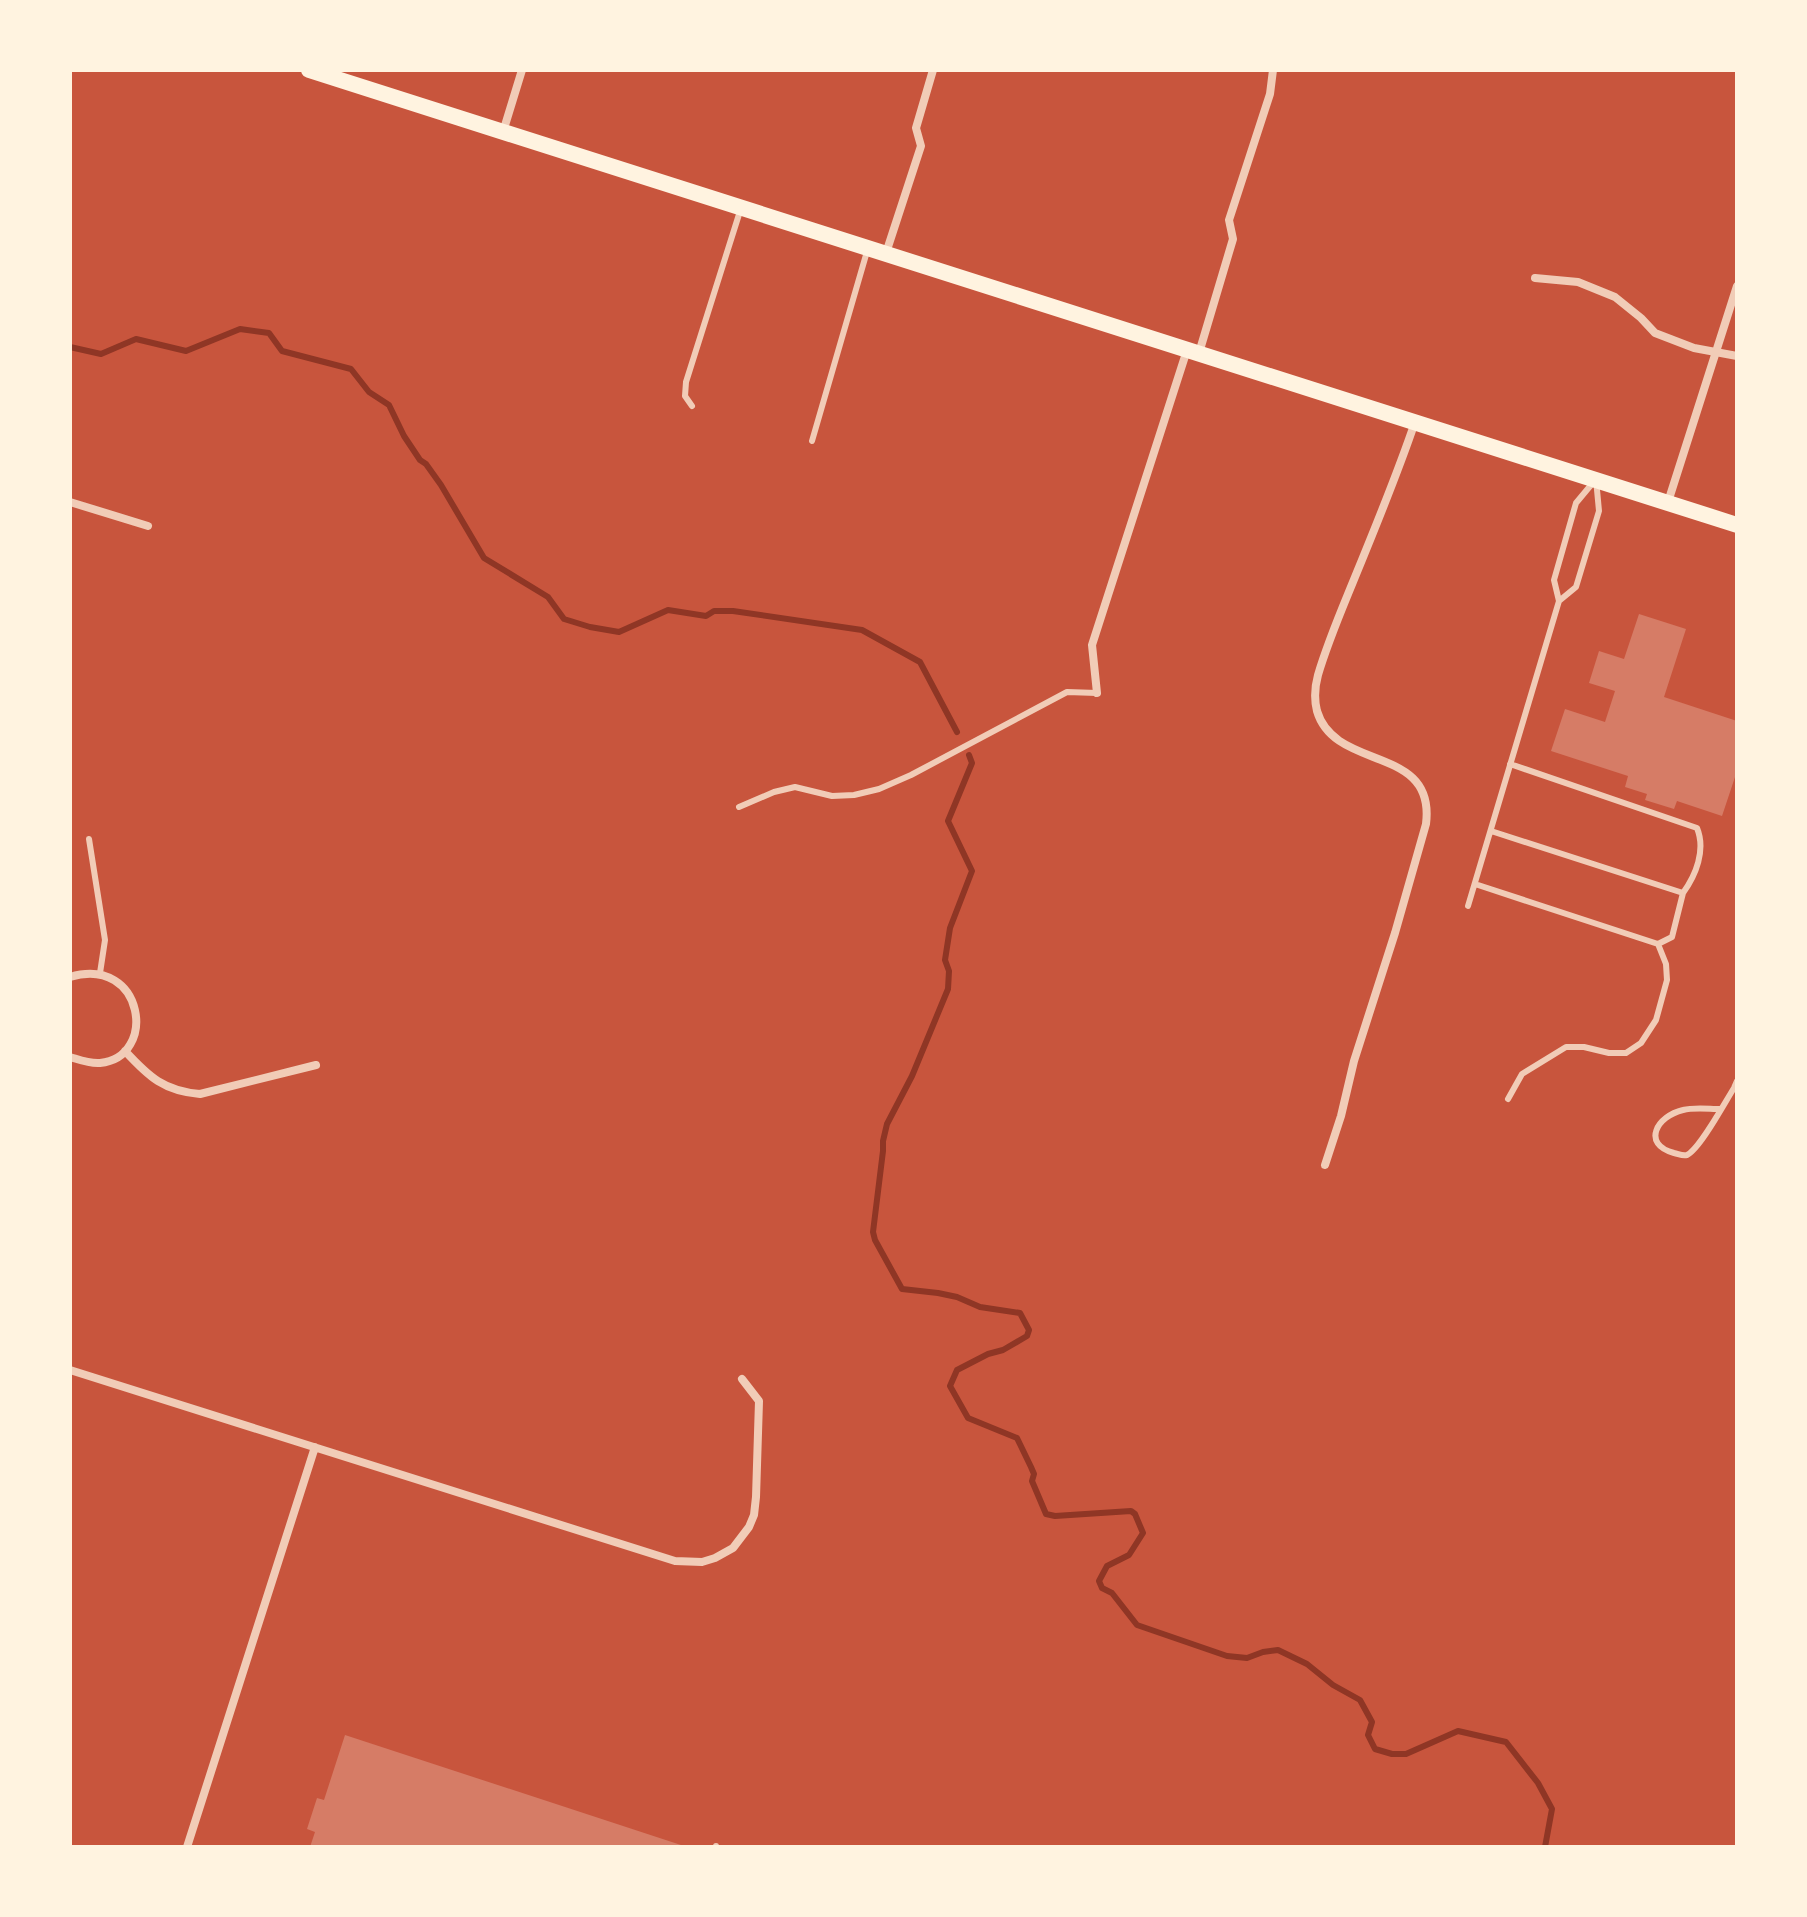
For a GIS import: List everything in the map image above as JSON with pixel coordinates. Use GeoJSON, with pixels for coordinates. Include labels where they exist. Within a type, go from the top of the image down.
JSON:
{"type":"FeatureCollection","features":[{"type":"Feature","properties":{"kind":"main road"},"geometry":{"type":"LineString","coordinates":[[309,70],[1737,525]]}},
{"type":"Feature","properties":{"kind":"street"},"geometry":{"type":"LineString","coordinates":[[503,132],[522,70]]}},
{"type":"Feature","properties":{"kind":"street"},"geometry":{"type":"LineString","coordinates":[[885,254],[921,146],[916,128],[933,70]]}},
{"type":"Feature","properties":{"kind":"street"},"geometry":{"type":"LineString","coordinates":[[1097,693],[1092,645],[1233,239],[1229,220],[1270,94],[1273,70]]}},
{"type":"Feature","properties":{"kind":"street"},"geometry":{"type":"LineString","coordinates":[[1535,278],[1578,282],[1615,297],[1655,333],[1694,348],[1737,356]]}},
{"type":"Feature","properties":{"kind":"street"},"geometry":{"type":"LineString","coordinates":[[1667,503],[1737,286]]}},
{"type":"Feature","properties":{"kind":"street"},"geometry":{"type":"LineString","coordinates":[[1325,1165],[1399,919],[1428,808],[1425,794],[1408,773],[1333,737],[1317,711],[1315,692],[1339,616],[1415,422]]}},
{"type":"Feature","properties":{"kind":"street"},"geometry":{"type":"LineString","coordinates":[[70,502],[148,526]]}},
{"type":"Feature","properties":{"kind":"street"},"geometry":{"type":"LineString","coordinates":[[70,977],[100,973],[114,979],[134,1003],[137,1018],[135,1032],[125,1051],[116,1059],[89,1063],[70,1057]]}},
{"type":"Feature","properties":{"kind":"street"},"geometry":{"type":"LineString","coordinates":[[125,1051],[147,1074],[164,1086],[182,1093],[200,1094],[316,1065]]}},
{"type":"Feature","properties":{"kind":"street"},"geometry":{"type":"LineString","coordinates":[[70,1371],[675,1561],[702,1562],[733,1548],[754,1515],[759,1401],[742,1379]]}},
{"type":"Feature","properties":{"kind":"street"},"geometry":{"type":"LineString","coordinates":[[187,1847],[315,1447]]}},
{"type":"Feature","properties":{"kind":"lane"},"geometry":{"type":"LineString","coordinates":[[692,406],[685,396],[686,382],[741,207]]}},
{"type":"Feature","properties":{"kind":"lane"},"geometry":{"type":"LineString","coordinates":[[812,441],[868,248]]}},
{"type":"Feature","properties":{"kind":"lane"},"geometry":{"type":"LineString","coordinates":[[1468,906],[1559,601],[1554,580],[1576,503],[1596,479]]}},
{"type":"Feature","properties":{"kind":"lane"},"geometry":{"type":"LineString","coordinates":[[1559,601],[1576,587],[1599,511],[1596,479]]}},
{"type":"Feature","properties":{"kind":"lane"},"geometry":{"type":"LineString","coordinates":[[739,807],[795,787],[832,796],[879,789],[1067,692],[1097,693]]}},
{"type":"Feature","properties":{"kind":"lane"},"geometry":{"type":"LineString","coordinates":[[1475,884],[1658,944],[1672,937],[1683,893],[1691,882],[1701,852],[1697,828],[1510,764]]}},
{"type":"Feature","properties":{"kind":"lane"},"geometry":{"type":"LineString","coordinates":[[1491,831],[1683,893]]}},
{"type":"Feature","properties":{"kind":"lane"},"geometry":{"type":"LineString","coordinates":[[89,839],[105,940],[100,973]]}},
{"type":"Feature","properties":{"kind":"lane"},"geometry":{"type":"LineString","coordinates":[[1508,1099],[1522,1074],[1566,1047],[1626,1053],[1641,1043],[1656,1020],[1667,980],[1666,964],[1658,944]]}},
{"type":"Feature","properties":{"kind":"lane"},"geometry":{"type":"LineString","coordinates":[[1720,1109],[1683,1110],[1668,1116],[1658,1123],[1655,1134],[1657,1143],[1668,1151],[1687,1154],[1699,1144],[1737,1081]]}},
{"type":"Feature","properties":{"kind":"building"},"geometry":{"type":"Polygon","coordinates":[[[1639,614],[1686,629],[1664,697],[1737,721],[1737,771],[1722,816],[1677,801],[1674,809],[1645,800],[1647,794],[1625,787],[1628,776],[1551,751],[1565,709],[1605,722],[1615,691],[1589,683],[1599,651],[1624,659],[1639,614]]]}},
{"type":"Feature","properties":{"kind":"building"},"geometry":{"type":"Polygon","coordinates":[[[345,1735],[684,1847],[310,1847],[315,1832],[307,1829],[317,1798],[324,1800],[345,1735]]]}},
{"type":"Feature","properties":{"kind":"waterway"},"geometry":{"type":"LineString","coordinates":[[70,347],[101,354],[136,339],[186,351],[240,329],[269,333],[282,351],[351,369],[369,392],[389,405],[404,436],[441,485],[484,558],[548,597],[564,619],[619,632],[668,610],[706,616],[714,611],[733,611],[862,630],[920,662],[957,732]]}},
{"type":"Feature","properties":{"kind":"waterway"},"geometry":{"type":"LineString","coordinates":[[969,755],[972,763],[948,821],[972,871],[950,928],[945,960],[949,971],[948,989],[912,1076],[887,1124],[873,1232],[902,1289],[938,1293],[980,1307],[1020,1313],[1029,1330],[1027,1336],[1003,1350],[957,1370],[950,1386],[968,1418],[1017,1438],[1034,1474],[1032,1481],[1046,1514],[1131,1511],[1135,1514],[1143,1533],[1129,1555],[1107,1566],[1099,1581],[1137,1625],[1227,1656],[1247,1658],[1278,1650],[1307,1664],[1333,1685],[1360,1700],[1372,1722],[1368,1735],[1375,1749],[1406,1754],[1458,1731],[1506,1742],[1538,1783],[1552,1809],[1545,1847]]}}]}
